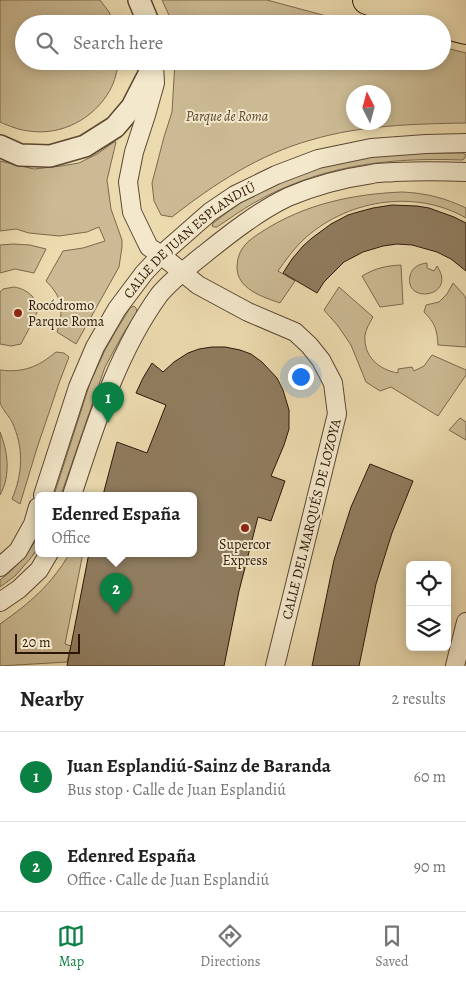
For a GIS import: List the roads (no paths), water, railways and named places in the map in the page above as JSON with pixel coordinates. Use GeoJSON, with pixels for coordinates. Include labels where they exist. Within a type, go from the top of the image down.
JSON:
{"type":"FeatureCollection","features":[{"type":"Feature","properties":{"kind":"main road"},"geometry":{"type":"LineString","coordinates":[[367,0],[408,15]]}},
{"type":"Feature","properties":{"kind":"main road"},"geometry":{"type":"LineString","coordinates":[[403,0],[466,12]]}},
{"type":"Feature","properties":{"kind":"main road"},"geometry":{"type":"LineString","coordinates":[[451,26],[466,30]]}},
{"type":"Feature","properties":{"kind":"street"},"geometry":{"type":"LineString","coordinates":[[139,0],[146,15]]}},
{"type":"Feature","properties":{"kind":"street"},"geometry":{"type":"LineString","coordinates":[[0,146],[20,155],[50,156],[85,146],[114,127],[132,107],[150,70]]}},
{"type":"Feature","properties":{"kind":"street","name":"CALLE DEL MARQUÉS DE LOZOYA"},"geometry":{"type":"LineString","coordinates":[[153,70],[155,83],[134,152],[128,182],[132,212],[149,247],[198,285],[248,312],[295,332],[321,360],[332,383],[337,414],[275,666]]}},
{"type":"Feature","properties":{"kind":"street","name":"CALLE DE JUAN ESPLANDIÚ"},"geometry":{"type":"LineString","coordinates":[[43,492],[78,387],[95,347],[117,308],[144,273],[161,255],[210,212],[235,195],[276,175],[318,159],[371,148],[466,143]]}},
{"type":"Feature","properties":{"kind":"street","name":"CALLE DE JUAN ESPLANDIÚ"},"geometry":{"type":"LineString","coordinates":[[73,492],[101,410],[126,352],[142,323],[161,294],[183,272],[218,243],[251,218],[288,198],[326,184],[373,173],[466,172]]}},
{"type":"Feature","properties":{"kind":"street"},"geometry":{"type":"LineString","coordinates":[[0,567],[18,551],[35,516]]}},
{"type":"Feature","properties":{"kind":"street"},"geometry":{"type":"LineString","coordinates":[[0,602],[19,589],[39,570],[47,557]]}},
{"type":"Feature","properties":{"kind":"street"},"geometry":{"type":"LineString","coordinates":[[455,666],[466,622]]}},
{"type":"Feature","properties":{"kind":"place","name":"Rocódromo Parque Roma"},"geometry":{"type":"Point","coordinates":[18,313]}},
{"type":"Feature","properties":{"kind":"place","name":"Juan Esplandiú-Sainz de Baranda"},"geometry":{"type":"Point","coordinates":[108,423]}},
{"type":"Feature","properties":{"kind":"place","name":"Supercor Express"},"geometry":{"type":"Point","coordinates":[245,528]}},
{"type":"Feature","properties":{"kind":"place","name":"Edenred España"},"geometry":{"type":"Point","coordinates":[116,614]}},
{"type":"Feature","properties":{"kind":"park label","name":"Parque de Roma"},"geometry":{"type":"Point","coordinates":[227,116]}}]}
